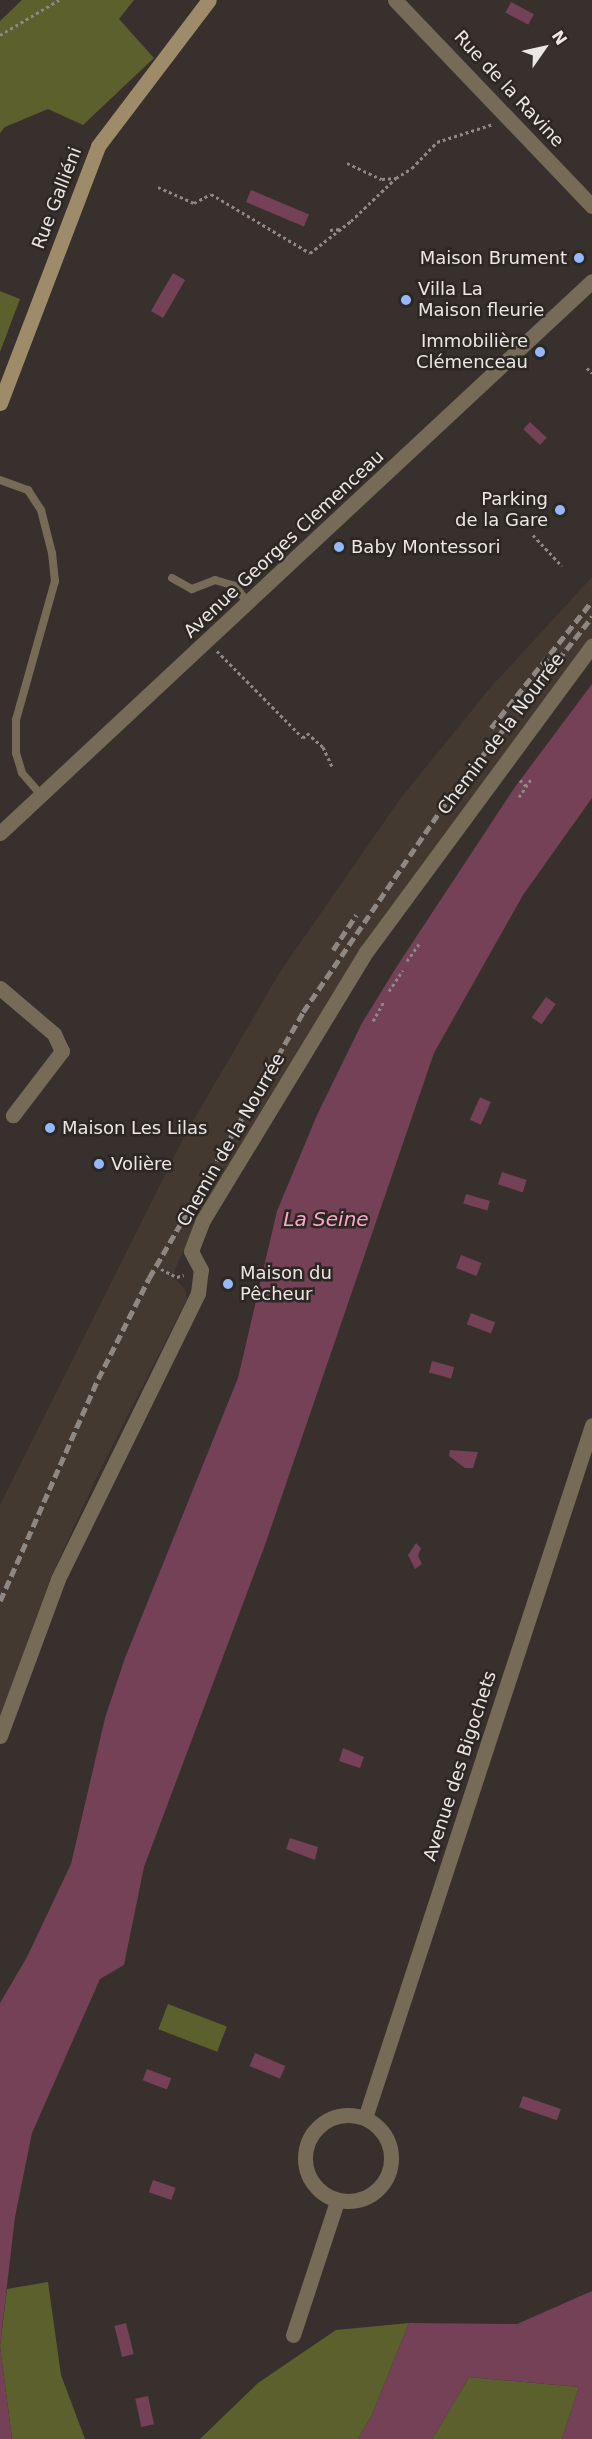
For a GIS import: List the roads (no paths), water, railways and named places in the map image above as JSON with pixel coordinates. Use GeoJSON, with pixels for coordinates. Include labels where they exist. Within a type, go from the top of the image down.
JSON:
{"type":"FeatureCollection","features":[{"type":"Feature","properties":{"kind":"street","name":"Rue Galliéni"},"geometry":{"type":"LineString","coordinates":[[0,403],[98,146],[209,0]]}},
{"type":"Feature","properties":{"kind":"street","name":"Rue de la Ravine"},"geometry":{"type":"LineString","coordinates":[[395,0],[592,206]]}},
{"type":"Feature","properties":{"kind":"street","name":"Avenue Georges Clemenceau"},"geometry":{"type":"LineString","coordinates":[[0,833],[592,281]]}},
{"type":"Feature","properties":{"kind":"street","name":"Chemin de la Nourrée"},"geometry":{"type":"LineString","coordinates":[[0,1736],[58,1579],[198,1293],[201,1270],[191,1251],[203,1220],[366,952],[592,645]]}},
{"type":"Feature","properties":{"kind":"street"},"geometry":{"type":"LineString","coordinates":[[0,988],[54,1035],[62,1051],[13,1115]]}},
{"type":"Feature","properties":{"kind":"street","name":"Avenue des Bigochets"},"geometry":{"type":"LineString","coordinates":[[365,2118],[592,1425]]}},
{"type":"Feature","properties":{"kind":"street"},"geometry":{"type":"LineString","coordinates":[[338,2116],[365,2118],[387,2138],[392,2151],[389,2173],[378,2191],[365,2199],[337,2200],[324,2195],[307,2172],[307,2144],[314,2131],[338,2116]]}},
{"type":"Feature","properties":{"kind":"street"},"geometry":{"type":"LineString","coordinates":[[293,2335],[337,2200]]}},
{"type":"Feature","properties":{"kind":"lane"},"geometry":{"type":"LineString","coordinates":[[0,480],[28,490],[42,510],[52,553],[55,581],[16,720],[16,753],[22,773],[40,795]]}},
{"type":"Feature","properties":{"kind":"lane"},"geometry":{"type":"LineString","coordinates":[[172,578],[192,589],[215,580],[235,586],[248,603]]}},
{"type":"Feature","properties":{"kind":"water"},"geometry":{"type":"Polygon","coordinates":[[[511,2],[534,14],[528,25],[505,13],[511,2]]]}},
{"type":"Feature","properties":{"kind":"water"},"geometry":{"type":"Polygon","coordinates":[[[251,190],[309,215],[304,227],[246,202],[251,190]]]}},
{"type":"Feature","properties":{"kind":"water"},"geometry":{"type":"Polygon","coordinates":[[[173,273],[185,280],[163,318],[151,311],[173,273]]]}},
{"type":"Feature","properties":{"kind":"water"},"geometry":{"type":"Polygon","coordinates":[[[530,422],[547,438],[540,445],[523,429],[530,422]]]}},
{"type":"Feature","properties":{"kind":"water","name":"La Seine"},"geometry":{"type":"Polygon","coordinates":[[[592,684],[592,798],[523,895],[434,1053],[265,1545],[144,1867],[124,1965],[100,1979],[32,2133],[15,2217],[0,2346],[0,2003],[27,1957],[71,1864],[105,1718],[125,1658],[238,1378],[277,1211],[317,1115],[362,1023],[515,787],[592,684]]]}},
{"type":"Feature","properties":{"kind":"water"},"geometry":{"type":"Polygon","coordinates":[[[546,997],[556,1004],[541,1024],[532,1017],[546,997]]]}},
{"type":"Feature","properties":{"kind":"water"},"geometry":{"type":"Polygon","coordinates":[[[480,1097],[491,1102],[481,1125],[470,1120],[480,1097]]]}},
{"type":"Feature","properties":{"kind":"water"},"geometry":{"type":"Polygon","coordinates":[[[502,1172],[527,1180],[523,1192],[498,1184],[502,1172]]]}},
{"type":"Feature","properties":{"kind":"water"},"geometry":{"type":"Polygon","coordinates":[[[466,1194],[490,1201],[487,1211],[463,1204],[466,1194]]]}},
{"type":"Feature","properties":{"kind":"water"},"geometry":{"type":"Polygon","coordinates":[[[461,1255],[482,1263],[477,1276],[456,1268],[461,1255]]]}},
{"type":"Feature","properties":{"kind":"water"},"geometry":{"type":"Polygon","coordinates":[[[471,1313],[495,1322],[491,1334],[467,1324],[471,1313]]]}},
{"type":"Feature","properties":{"kind":"water"},"geometry":{"type":"Polygon","coordinates":[[[432,1361],[454,1367],[451,1379],[429,1373],[432,1361]]]}},
{"type":"Feature","properties":{"kind":"water"},"geometry":{"type":"Polygon","coordinates":[[[450,1450],[478,1452],[473,1468],[465,1468],[449,1456],[450,1450]]]}},
{"type":"Feature","properties":{"kind":"water"},"geometry":{"type":"Polygon","coordinates":[[[416,1543],[421,1548],[418,1556],[422,1564],[415,1569],[408,1555],[416,1543]]]}},
{"type":"Feature","properties":{"kind":"water"},"geometry":{"type":"Polygon","coordinates":[[[343,1748],[364,1757],[360,1768],[339,1761],[343,1748]]]}},
{"type":"Feature","properties":{"kind":"water"},"geometry":{"type":"Polygon","coordinates":[[[290,1838],[318,1847],[315,1860],[286,1849],[290,1838]]]}},
{"type":"Feature","properties":{"kind":"water"},"geometry":{"type":"Polygon","coordinates":[[[255,2053],[285,2066],[280,2079],[250,2066],[255,2053]]]}},
{"type":"Feature","properties":{"kind":"water"},"geometry":{"type":"Polygon","coordinates":[[[147,2069],[171,2078],[167,2090],[143,2080],[147,2069]]]}},
{"type":"Feature","properties":{"kind":"water"},"geometry":{"type":"Polygon","coordinates":[[[523,2096],[561,2109],[557,2120],[519,2107],[523,2096]]]}},
{"type":"Feature","properties":{"kind":"water"},"geometry":{"type":"Polygon","coordinates":[[[153,2180],[176,2188],[171,2200],[149,2192],[153,2180]]]}},
{"type":"Feature","properties":{"kind":"water"},"geometry":{"type":"Polygon","coordinates":[[[592,2291],[592,2439],[562,2439],[579,2387],[469,2377],[432,2439],[358,2439],[372,2415],[409,2323],[517,2324],[592,2291]]]}},
{"type":"Feature","properties":{"kind":"water"},"geometry":{"type":"Polygon","coordinates":[[[126,2323],[134,2354],[122,2357],[114,2326],[126,2323]]]}},
{"type":"Feature","properties":{"kind":"water"},"geometry":{"type":"Polygon","coordinates":[[[0,2346],[12,2439],[0,2439],[0,2346]]]}},
{"type":"Feature","properties":{"kind":"water"},"geometry":{"type":"Polygon","coordinates":[[[148,2396],[154,2424],[141,2427],[135,2399],[148,2396]]]}},
{"type":"Feature","properties":{"kind":"railway"},"geometry":{"type":"LineString","coordinates":[[491,728],[592,601]]}},
{"type":"Feature","properties":{"kind":"railway"},"geometry":{"type":"LineString","coordinates":[[0,1601],[98,1379],[149,1278],[303,1012],[449,798],[592,617]]}},
{"type":"Feature","properties":{"kind":"railway"},"geometry":{"type":"LineString","coordinates":[[333,950],[356,915]]}},
{"type":"Feature","properties":{"kind":"place","name":"Maison Brument"},"geometry":{"type":"Point","coordinates":[579,258]}},
{"type":"Feature","properties":{"kind":"place","name":"Villa La Maison fleurie"},"geometry":{"type":"Point","coordinates":[406,300]}},
{"type":"Feature","properties":{"kind":"place","name":"Immobilière Clémenceau"},"geometry":{"type":"Point","coordinates":[540,352]}},
{"type":"Feature","properties":{"kind":"place","name":"Parking de la Gare"},"geometry":{"type":"Point","coordinates":[560,510]}},
{"type":"Feature","properties":{"kind":"place","name":"Baby Montessori"},"geometry":{"type":"Point","coordinates":[339,547]}},
{"type":"Feature","properties":{"kind":"place","name":"Maison Les Lilas"},"geometry":{"type":"Point","coordinates":[50,1128]}},
{"type":"Feature","properties":{"kind":"place","name":"Volière"},"geometry":{"type":"Point","coordinates":[99,1164]}},
{"type":"Feature","properties":{"kind":"place","name":"Maison du Pêcheur"},"geometry":{"type":"Point","coordinates":[228,1284]}}]}
